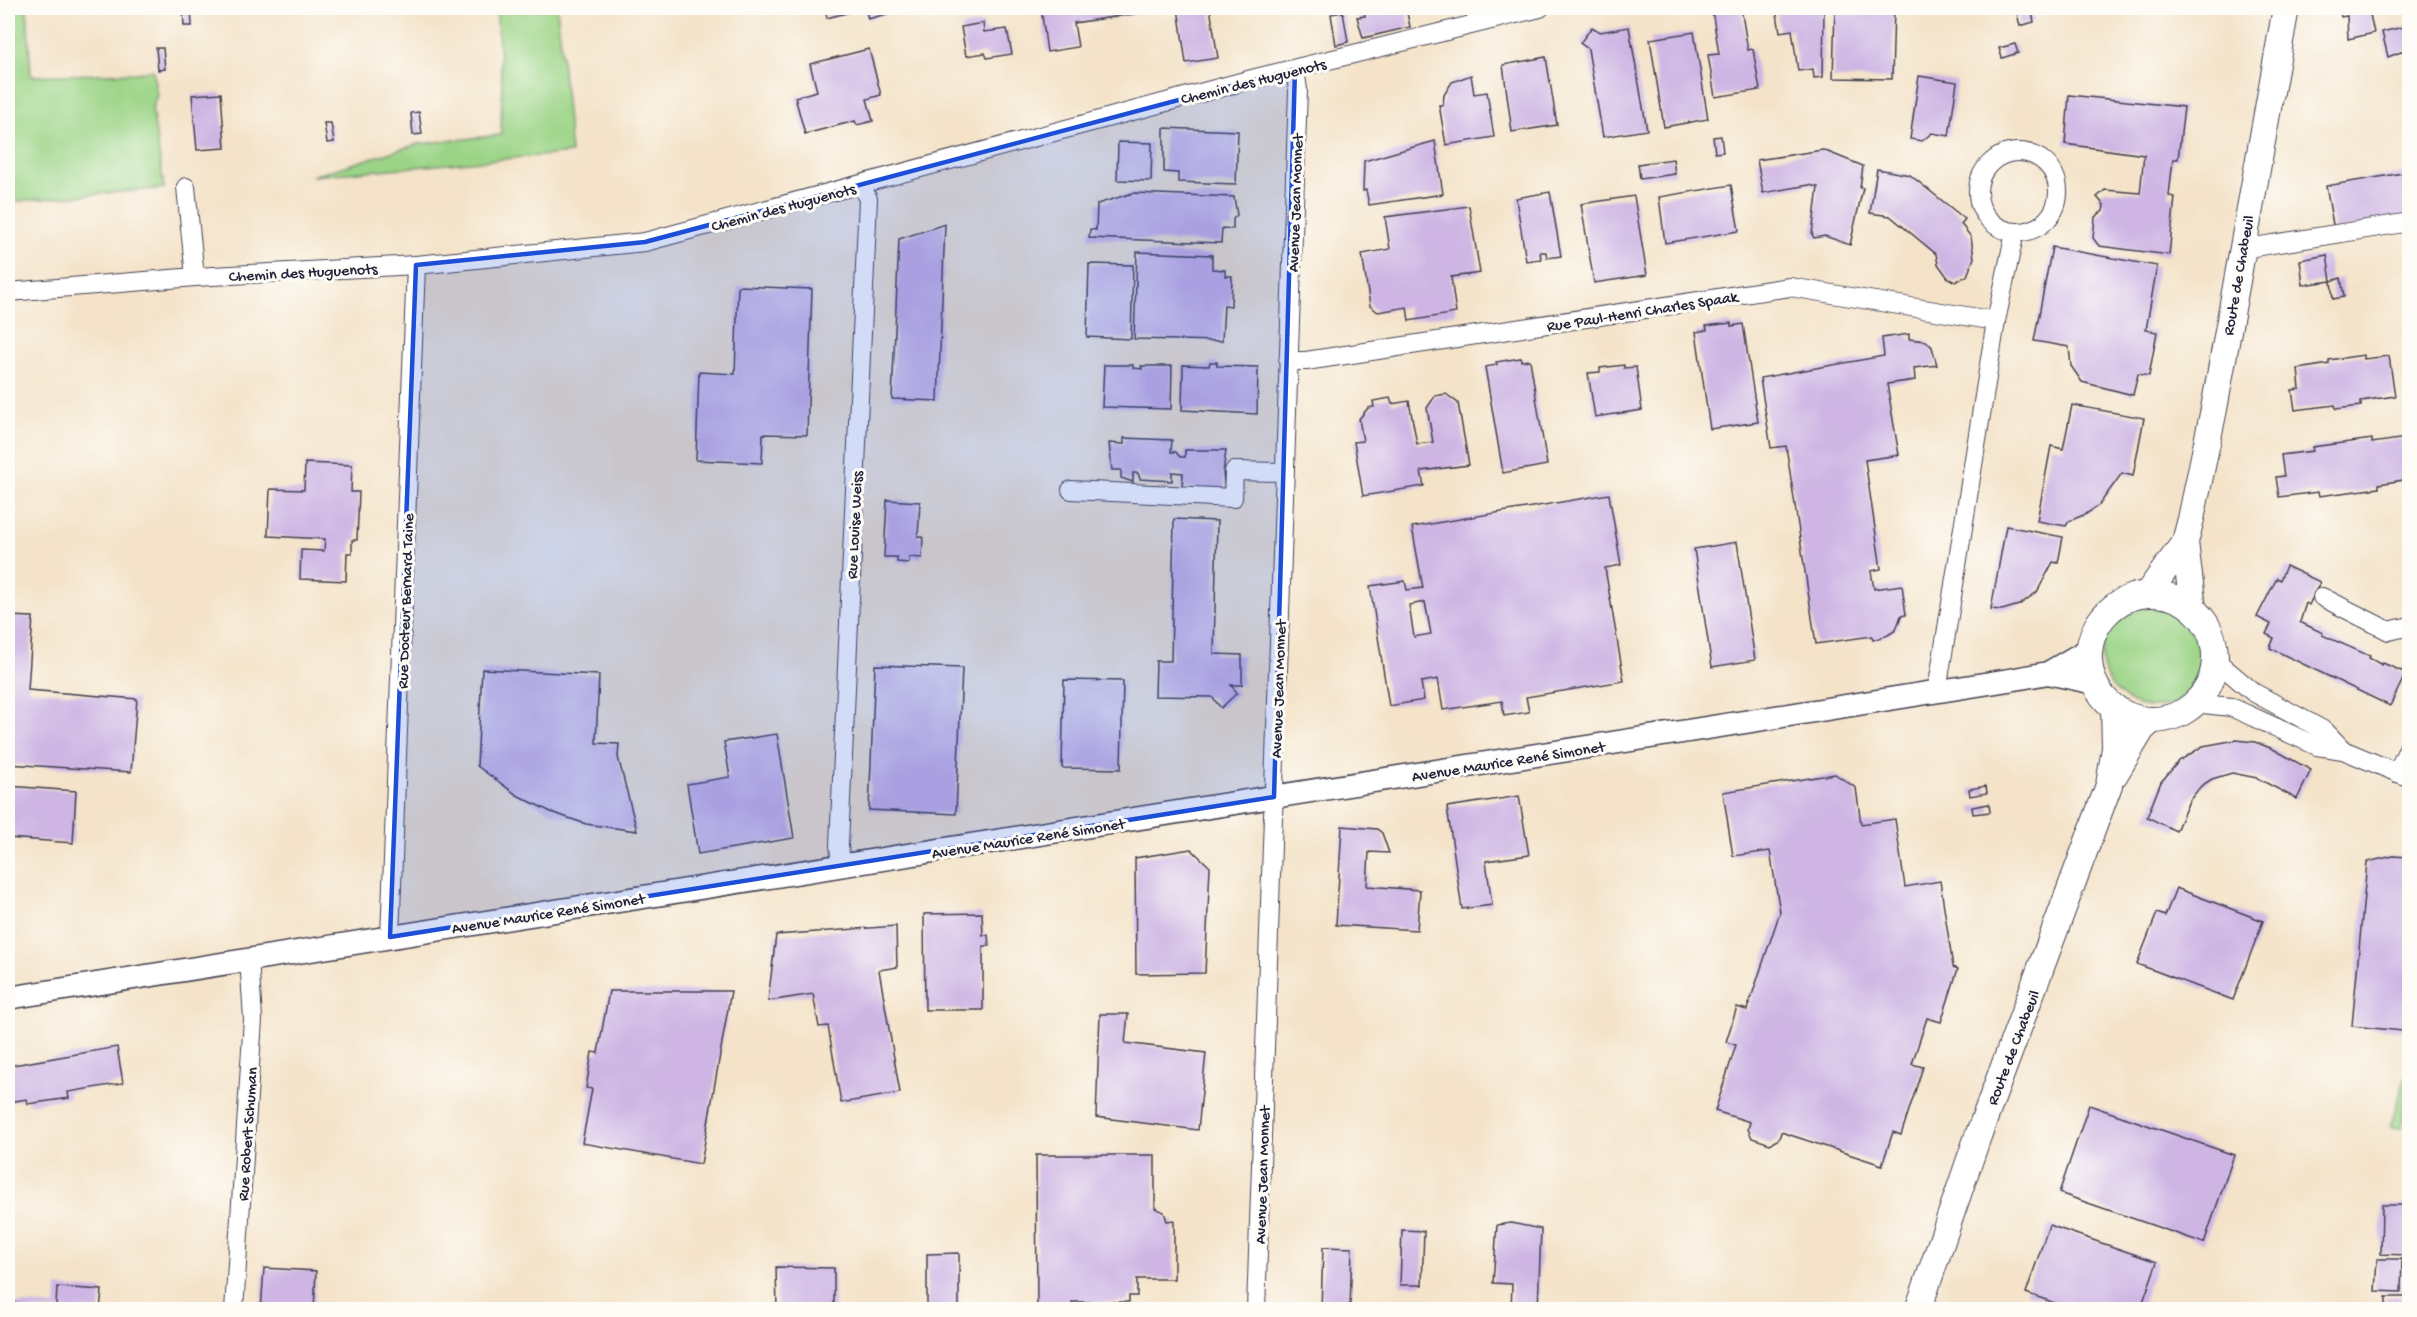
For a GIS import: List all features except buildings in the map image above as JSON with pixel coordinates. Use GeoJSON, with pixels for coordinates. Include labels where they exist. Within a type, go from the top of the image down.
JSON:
{"type":"FeatureCollection","features":[{"type":"Feature","properties":{"kind":"main road","name":"Route de Chabeuil"},"geometry":{"type":"LineString","coordinates":[[2193,609],[2184,542],[2212,419],[2286,8]]}},
{"type":"Feature","properties":{"kind":"main road","name":"Route de Chabeuil"},"geometry":{"type":"LineString","coordinates":[[2147,594],[2184,542]]}},
{"type":"Feature","properties":{"kind":"main road"},"geometry":{"type":"LineString","coordinates":[[2147,594],[2163,595],[2193,609],[2205,624],[2213,641],[2215,660],[2212,676],[2194,703],[2182,712],[2152,720],[2134,717],[2114,707],[2095,683],[2090,666],[2089,649],[2099,622],[2108,611],[2133,597],[2147,594]]}},
{"type":"Feature","properties":{"kind":"main road","name":"Route de Chabeuil"},"geometry":{"type":"LineString","coordinates":[[2109,785],[2115,748],[2114,707]]}},
{"type":"Feature","properties":{"kind":"main road","name":"Route de Chabeuil"},"geometry":{"type":"LineString","coordinates":[[1918,1310],[1978,1136],[2109,785],[2142,729],[2152,720]]}},
{"type":"Feature","properties":{"kind":"street","name":"Chemin des Huguenots"},"geometry":{"type":"LineString","coordinates":[[8,292],[195,277],[416,266],[645,242],[1295,69],[1540,8]]}},
{"type":"Feature","properties":{"kind":"street","name":"Avenue Jean Monnet"},"geometry":{"type":"LineString","coordinates":[[1256,1310],[1298,90],[1295,69]]}},
{"type":"Feature","properties":{"kind":"street"},"geometry":{"type":"LineString","coordinates":[[2014,152],[2027,153],[2039,158],[2050,167],[2059,192],[2056,206],[2045,222],[2027,232],[2015,232],[2001,229],[1990,222],[1982,211],[1978,186],[1982,173],[1990,163],[2014,152]]}},
{"type":"Feature","properties":{"kind":"street","name":"Rue Louise Weiss"},"geometry":{"type":"LineString","coordinates":[[841,866],[839,845],[867,199],[861,185]]}},
{"type":"Feature","properties":{"kind":"street"},"geometry":{"type":"LineString","coordinates":[[186,187],[195,277]]}},
{"type":"Feature","properties":{"kind":"street"},"geometry":{"type":"LineString","coordinates":[[2242,249],[2409,222]]}},
{"type":"Feature","properties":{"kind":"street"},"geometry":{"type":"LineString","coordinates":[[1937,692],[1996,321],[2015,232]]}},
{"type":"Feature","properties":{"kind":"street","name":"Rue Docteur Bernard Taine"},"geometry":{"type":"LineString","coordinates":[[390,937],[416,266]]}},
{"type":"Feature","properties":{"kind":"street","name":"Rue Paul-Henri Charles Spaak"},"geometry":{"type":"LineString","coordinates":[[1288,361],[1317,359],[1790,287],[1996,321]]}},
{"type":"Feature","properties":{"kind":"street"},"geometry":{"type":"LineString","coordinates":[[1071,490],[1233,498],[1234,471],[1284,472]]}},
{"type":"Feature","properties":{"kind":"street"},"geometry":{"type":"LineString","coordinates":[[2322,597],[2389,631],[2409,626]]}},
{"type":"Feature","properties":{"kind":"street","name":"Avenue Maurice René Simonet"},"geometry":{"type":"LineString","coordinates":[[8,998],[1937,692],[2048,673],[2089,649]]}},
{"type":"Feature","properties":{"kind":"street"},"geometry":{"type":"LineString","coordinates":[[2215,660],[2253,692],[2325,731],[2343,750]]}},
{"type":"Feature","properties":{"kind":"street","name":"Avenue Maurice René Simonet"},"geometry":{"type":"LineString","coordinates":[[2048,673],[2095,683]]}},
{"type":"Feature","properties":{"kind":"street"},"geometry":{"type":"LineString","coordinates":[[2194,703],[2231,707],[2317,746],[2343,750],[2403,776],[2409,744]]}},
{"type":"Feature","properties":{"kind":"street","name":"Rue Robert Schuman"},"geometry":{"type":"LineString","coordinates":[[234,1310],[253,1019],[249,958]]}},
{"type":"Feature","properties":{"kind":"highlighted area"},"geometry":{"type":"Polygon","coordinates":[[[1295,69],[1274,797],[390,937],[416,265],[645,242],[1295,69]]]}},
{"type":"Feature","properties":{"kind":"green space"},"geometry":{"type":"Polygon","coordinates":[[[8,8],[27,8],[31,76],[136,73],[153,70],[157,96],[152,108],[164,188],[8,202],[8,8]]]}},
{"type":"Feature","properties":{"kind":"green space"},"geometry":{"type":"Polygon","coordinates":[[[496,8],[557,8],[571,153],[312,176],[418,144],[501,135],[502,86],[496,8]]]}},
{"type":"Feature","properties":{"kind":"green space"},"geometry":{"type":"Polygon","coordinates":[[[2153,605],[2172,609],[2189,620],[2200,637],[2204,656],[2200,675],[2189,692],[2172,703],[2153,707],[2134,703],[2117,692],[2106,675],[2102,656],[2106,637],[2117,620],[2134,609],[2153,605]]]}},
{"type":"Feature","properties":{"kind":"green space"},"geometry":{"type":"Polygon","coordinates":[[[2409,1066],[2402,1128],[2390,1127],[2409,1066]]]}}]}
